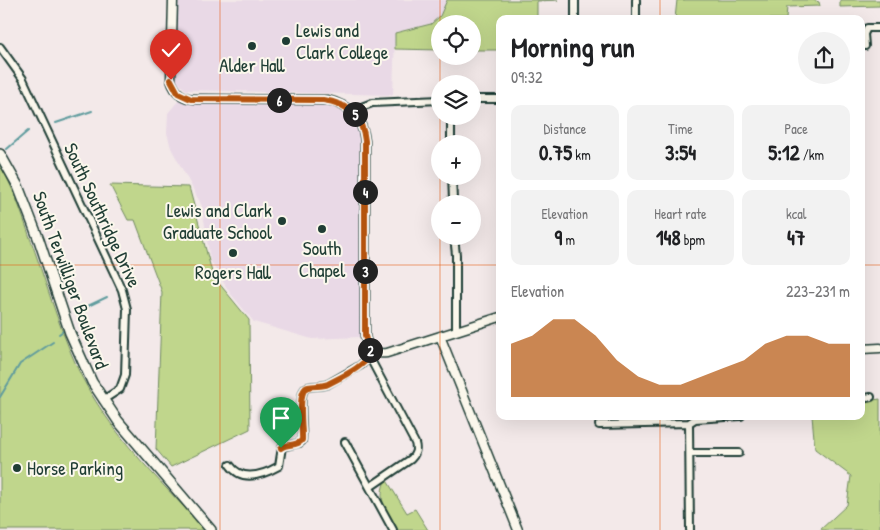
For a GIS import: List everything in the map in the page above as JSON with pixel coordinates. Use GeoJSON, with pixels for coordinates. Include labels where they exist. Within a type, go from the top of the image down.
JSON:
{"type":"FeatureCollection","features":[{"type":"Feature","properties":{"kind":"main road","name":"South Terwilliger Boulevard"},"geometry":{"type":"LineString","coordinates":[[0,154],[18,186],[79,354],[92,382],[118,421],[211,530]]}},
{"type":"Feature","properties":{"kind":"street"},"geometry":{"type":"LineString","coordinates":[[173,0],[171,80],[174,89],[181,95],[196,99],[323,100],[341,104],[351,111],[361,125],[365,141],[365,336],[368,347],[373,352],[387,353],[496,318]]}},
{"type":"Feature","properties":{"kind":"street"},"geometry":{"type":"LineString","coordinates":[[575,0],[575,15]]}},
{"type":"Feature","properties":{"kind":"street"},"geometry":{"type":"LineString","coordinates":[[636,0],[636,15]]}},
{"type":"Feature","properties":{"kind":"street"},"geometry":{"type":"LineString","coordinates":[[865,32],[867,28],[880,28]]}},
{"type":"Feature","properties":{"kind":"street","name":"South Southridge Drive"},"geometry":{"type":"LineString","coordinates":[[0,47],[24,79],[126,302],[125,375],[120,389],[103,400]]}},
{"type":"Feature","properties":{"kind":"street"},"geometry":{"type":"LineString","coordinates":[[481,99],[496,99]]}},
{"type":"Feature","properties":{"kind":"street"},"geometry":{"type":"LineString","coordinates":[[351,111],[372,103],[431,100]]}},
{"type":"Feature","properties":{"kind":"street"},"geometry":{"type":"LineString","coordinates":[[455,245],[456,331]]}},
{"type":"Feature","properties":{"kind":"street"},"geometry":{"type":"LineString","coordinates":[[440,336],[517,530]]}},
{"type":"Feature","properties":{"kind":"street"},"geometry":{"type":"LineString","coordinates":[[865,349],[880,348]]}},
{"type":"Feature","properties":{"kind":"street"},"geometry":{"type":"LineString","coordinates":[[230,465],[236,473],[247,477],[279,466],[282,446],[299,444],[302,440],[301,410],[305,389],[328,384],[359,367],[368,360],[373,352]]}},
{"type":"Feature","properties":{"kind":"street"},"geometry":{"type":"LineString","coordinates":[[370,487],[411,459],[416,451],[416,443],[372,362],[373,352]]}},
{"type":"Feature","properties":{"kind":"street"},"geometry":{"type":"LineString","coordinates":[[865,398],[871,397]]}},
{"type":"Feature","properties":{"kind":"street"},"geometry":{"type":"LineString","coordinates":[[600,425],[689,423],[696,420]]}},
{"type":"Feature","properties":{"kind":"street"},"geometry":{"type":"LineString","coordinates":[[689,423],[690,530]]}},
{"type":"Feature","properties":{"kind":"street"},"geometry":{"type":"LineString","coordinates":[[344,442],[393,530]]}},
{"type":"Feature","properties":{"kind":"street"},"geometry":{"type":"LineString","coordinates":[[690,453],[739,454]]}},
{"type":"Feature","properties":{"kind":"shaded area","name":"Lewis and Clark College"},"geometry":{"type":"Polygon","coordinates":[[[179,0],[447,0],[440,15],[431,15],[431,24],[395,33],[393,95],[186,90],[178,83],[176,77],[179,0]]]}},
{"type":"Feature","properties":{"kind":"shaded area","name":"Lewis and Clark Graduate School"},"geometry":{"type":"Polygon","coordinates":[[[179,100],[193,103],[325,103],[335,105],[351,115],[359,134],[360,337],[312,339],[254,322],[230,293],[210,260],[202,206],[171,148],[167,133],[168,113],[179,100]]]}},
{"type":"Feature","properties":{"kind":"green space"},"geometry":{"type":"Polygon","coordinates":[[[447,0],[558,0],[537,1],[537,15],[496,15],[496,50],[481,50],[481,15],[440,15],[447,0]]]}},
{"type":"Feature","properties":{"kind":"green space"},"geometry":{"type":"Polygon","coordinates":[[[677,0],[813,0],[819,2],[820,6],[787,7],[786,15],[675,15],[677,0]]]}},
{"type":"Feature","properties":{"kind":"green space"},"geometry":{"type":"Polygon","coordinates":[[[840,0],[880,0],[880,6],[840,7],[840,0]]]}},
{"type":"Feature","properties":{"kind":"green space"},"geometry":{"type":"Polygon","coordinates":[[[431,24],[431,50],[395,49],[395,33],[431,24]]]}},
{"type":"Feature","properties":{"kind":"green space"},"geometry":{"type":"Polygon","coordinates":[[[0,165],[20,208],[70,351],[89,390],[118,433],[152,473],[206,530],[0,530],[0,165]]]}},
{"type":"Feature","properties":{"kind":"green space"},"geometry":{"type":"Polygon","coordinates":[[[110,185],[189,187],[213,276],[249,320],[250,429],[171,467],[156,449],[162,292],[135,220],[128,220],[110,185]]]}},
{"type":"Feature","properties":{"kind":"green space"},"geometry":{"type":"Polygon","coordinates":[[[880,399],[880,530],[820,530],[847,505],[851,476],[815,449],[812,420],[865,420],[865,401],[880,399]]]}},
{"type":"Feature","properties":{"kind":"green space"},"geometry":{"type":"Polygon","coordinates":[[[386,479],[407,513],[415,509],[428,530],[395,530],[382,499],[383,486],[386,479]]]}},
{"type":"Feature","properties":{"kind":"waterway"},"geometry":{"type":"LineString","coordinates":[[56,123],[92,111]]}},
{"type":"Feature","properties":{"kind":"waterway"},"geometry":{"type":"LineString","coordinates":[[7,149],[28,131]]}},
{"type":"Feature","properties":{"kind":"waterway"},"geometry":{"type":"LineString","coordinates":[[80,320],[88,306],[107,297]]}},
{"type":"Feature","properties":{"kind":"waterway"},"geometry":{"type":"LineString","coordinates":[[59,334],[66,329]]}},
{"type":"Feature","properties":{"kind":"waterway"},"geometry":{"type":"LineString","coordinates":[[0,397],[20,364],[53,342]]}},
{"type":"Feature","properties":{"kind":"place","name":"Lewis and Clark College"},"geometry":{"type":"Point","coordinates":[286,41]}},
{"type":"Feature","properties":{"kind":"place","name":"Alder Hall"},"geometry":{"type":"Point","coordinates":[252,46]}},
{"type":"Feature","properties":{"kind":"place","name":"Lewis and Clark Graduate School"},"geometry":{"type":"Point","coordinates":[282,221]}},
{"type":"Feature","properties":{"kind":"place","name":"South Chapel"},"geometry":{"type":"Point","coordinates":[322,229]}},
{"type":"Feature","properties":{"kind":"place","name":"Rogers Hall"},"geometry":{"type":"Point","coordinates":[233,253]}},
{"type":"Feature","properties":{"kind":"place","name":"Horse Parking"},"geometry":{"type":"Point","coordinates":[17,468]}},
{"type":"Feature","properties":{"kind":"route"},"geometry":{"type":"LineString","coordinates":[[171,80],[174,89],[178,93],[191,99],[333,101],[346,106],[355,114],[364,133],[365,336],[368,347],[373,352],[368,360],[359,367],[328,384],[305,389],[301,410],[302,442],[282,446],[281,448]]}}]}
